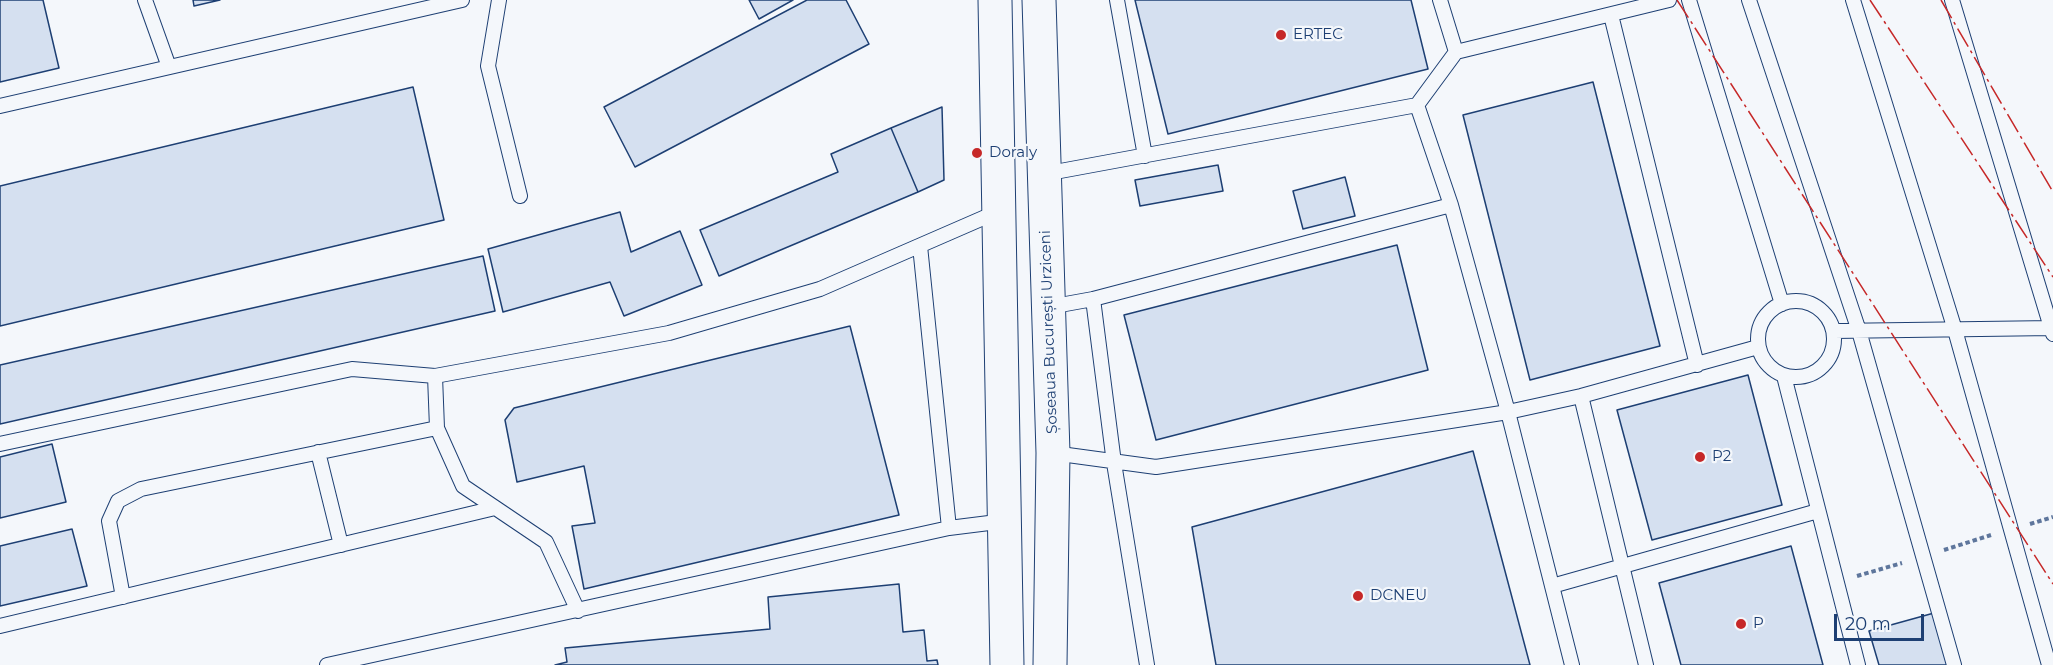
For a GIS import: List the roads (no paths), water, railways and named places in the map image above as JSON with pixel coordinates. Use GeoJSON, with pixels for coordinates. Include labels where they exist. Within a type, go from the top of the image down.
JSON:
{"type":"FeatureCollection","features":[{"type":"Feature","properties":{"kind":"highway"},"geometry":{"type":"LineString","coordinates":[[995,0],[1007,665]]}},
{"type":"Feature","properties":{"kind":"highway","name":"Șoseaua București Urziceni"},"geometry":{"type":"LineString","coordinates":[[1039,0],[1042,174],[1053,453],[1050,665]]}},
{"type":"Feature","properties":{"kind":"lane"},"geometry":{"type":"LineString","coordinates":[[145,0],[169,67]]}},
{"type":"Feature","properties":{"kind":"lane"},"geometry":{"type":"LineString","coordinates":[[0,106],[462,0]]}},
{"type":"Feature","properties":{"kind":"lane"},"geometry":{"type":"LineString","coordinates":[[500,0],[488,66],[520,196]]}},
{"type":"Feature","properties":{"kind":"lane"},"geometry":{"type":"LineString","coordinates":[[1117,0],[1145,156]]}},
{"type":"Feature","properties":{"kind":"lane"},"geometry":{"type":"LineString","coordinates":[[1440,0],[1456,52]]}},
{"type":"Feature","properties":{"kind":"lane"},"geometry":{"type":"LineString","coordinates":[[1689,0],[1782,304]]}},
{"type":"Feature","properties":{"kind":"lane"},"geometry":{"type":"LineString","coordinates":[[1749,0],[1859,331],[1952,659],[1967,665]]}},
{"type":"Feature","properties":{"kind":"lane"},"geometry":{"type":"LineString","coordinates":[[1852,0],[1955,330],[2049,665]]}},
{"type":"Feature","properties":{"kind":"lane"},"geometry":{"type":"LineString","coordinates":[[1834,331],[2052,330],[1952,0]]}},
{"type":"Feature","properties":{"kind":"lane"},"geometry":{"type":"LineString","coordinates":[[1042,174],[1417,105],[1456,52],[1663,1]]}},
{"type":"Feature","properties":{"kind":"lane"},"geometry":{"type":"LineString","coordinates":[[1611,15],[1697,364]]}},
{"type":"Feature","properties":{"kind":"lane"},"geometry":{"type":"LineString","coordinates":[[1417,105],[1451,205],[1508,412],[1572,665]]}},
{"type":"Feature","properties":{"kind":"lane"},"geometry":{"type":"LineString","coordinates":[[1049,307],[1093,299],[1451,205]]}},
{"type":"Feature","properties":{"kind":"lane"},"geometry":{"type":"LineString","coordinates":[[0,444],[352,369],[435,376],[669,333],[820,289],[999,212]]}},
{"type":"Feature","properties":{"kind":"lane"},"geometry":{"type":"LineString","coordinates":[[920,246],[949,528]]}},
{"type":"Feature","properties":{"kind":"lane"},"geometry":{"type":"LineString","coordinates":[[1093,299],[1114,463],[1147,665]]}},
{"type":"Feature","properties":{"kind":"lane"},"geometry":{"type":"LineString","coordinates":[[1795,301],[1814,306],[1828,319],[1834,331],[1834,345],[1830,357],[1821,368],[1810,375],[1797,378],[1784,376],[1772,370],[1763,360],[1758,347],[1757,334],[1762,321],[1770,311],[1782,304],[1795,301]]}},
{"type":"Feature","properties":{"kind":"lane"},"geometry":{"type":"LineString","coordinates":[[1053,453],[1156,467],[1508,412],[1581,396],[1758,347]]}},
{"type":"Feature","properties":{"kind":"lane"},"geometry":{"type":"LineString","coordinates":[[435,376],[437,428],[463,486],[546,542],[578,611]]}},
{"type":"Feature","properties":{"kind":"lane"},"geometry":{"type":"LineString","coordinates":[[1784,376],[1858,665]]}},
{"type":"Feature","properties":{"kind":"lane"},"geometry":{"type":"LineString","coordinates":[[1581,396],[1646,665]]}},
{"type":"Feature","properties":{"kind":"lane"},"geometry":{"type":"LineString","coordinates":[[123,597],[109,521],[118,501],[141,489],[437,428]]}},
{"type":"Feature","properties":{"kind":"lane"},"geometry":{"type":"LineString","coordinates":[[318,452],[341,545]]}},
{"type":"Feature","properties":{"kind":"lane"},"geometry":{"type":"LineString","coordinates":[[0,626],[495,508]]}},
{"type":"Feature","properties":{"kind":"lane"},"geometry":{"type":"LineString","coordinates":[[1552,586],[1818,511]]}},
{"type":"Feature","properties":{"kind":"lane"},"geometry":{"type":"LineString","coordinates":[[333,664],[949,528],[1005,521]]}},
{"type":"Feature","properties":{"kind":"place","name":"ERTEC"},"geometry":{"type":"Point","coordinates":[1281,35]}},
{"type":"Feature","properties":{"kind":"place","name":"Doraly"},"geometry":{"type":"Point","coordinates":[977,153]}},
{"type":"Feature","properties":{"kind":"place","name":"P2"},"geometry":{"type":"Point","coordinates":[1700,457]}},
{"type":"Feature","properties":{"kind":"place","name":"DCNEU"},"geometry":{"type":"Point","coordinates":[1358,596]}},
{"type":"Feature","properties":{"kind":"place","name":"P"},"geometry":{"type":"Point","coordinates":[1741,624]}}]}
